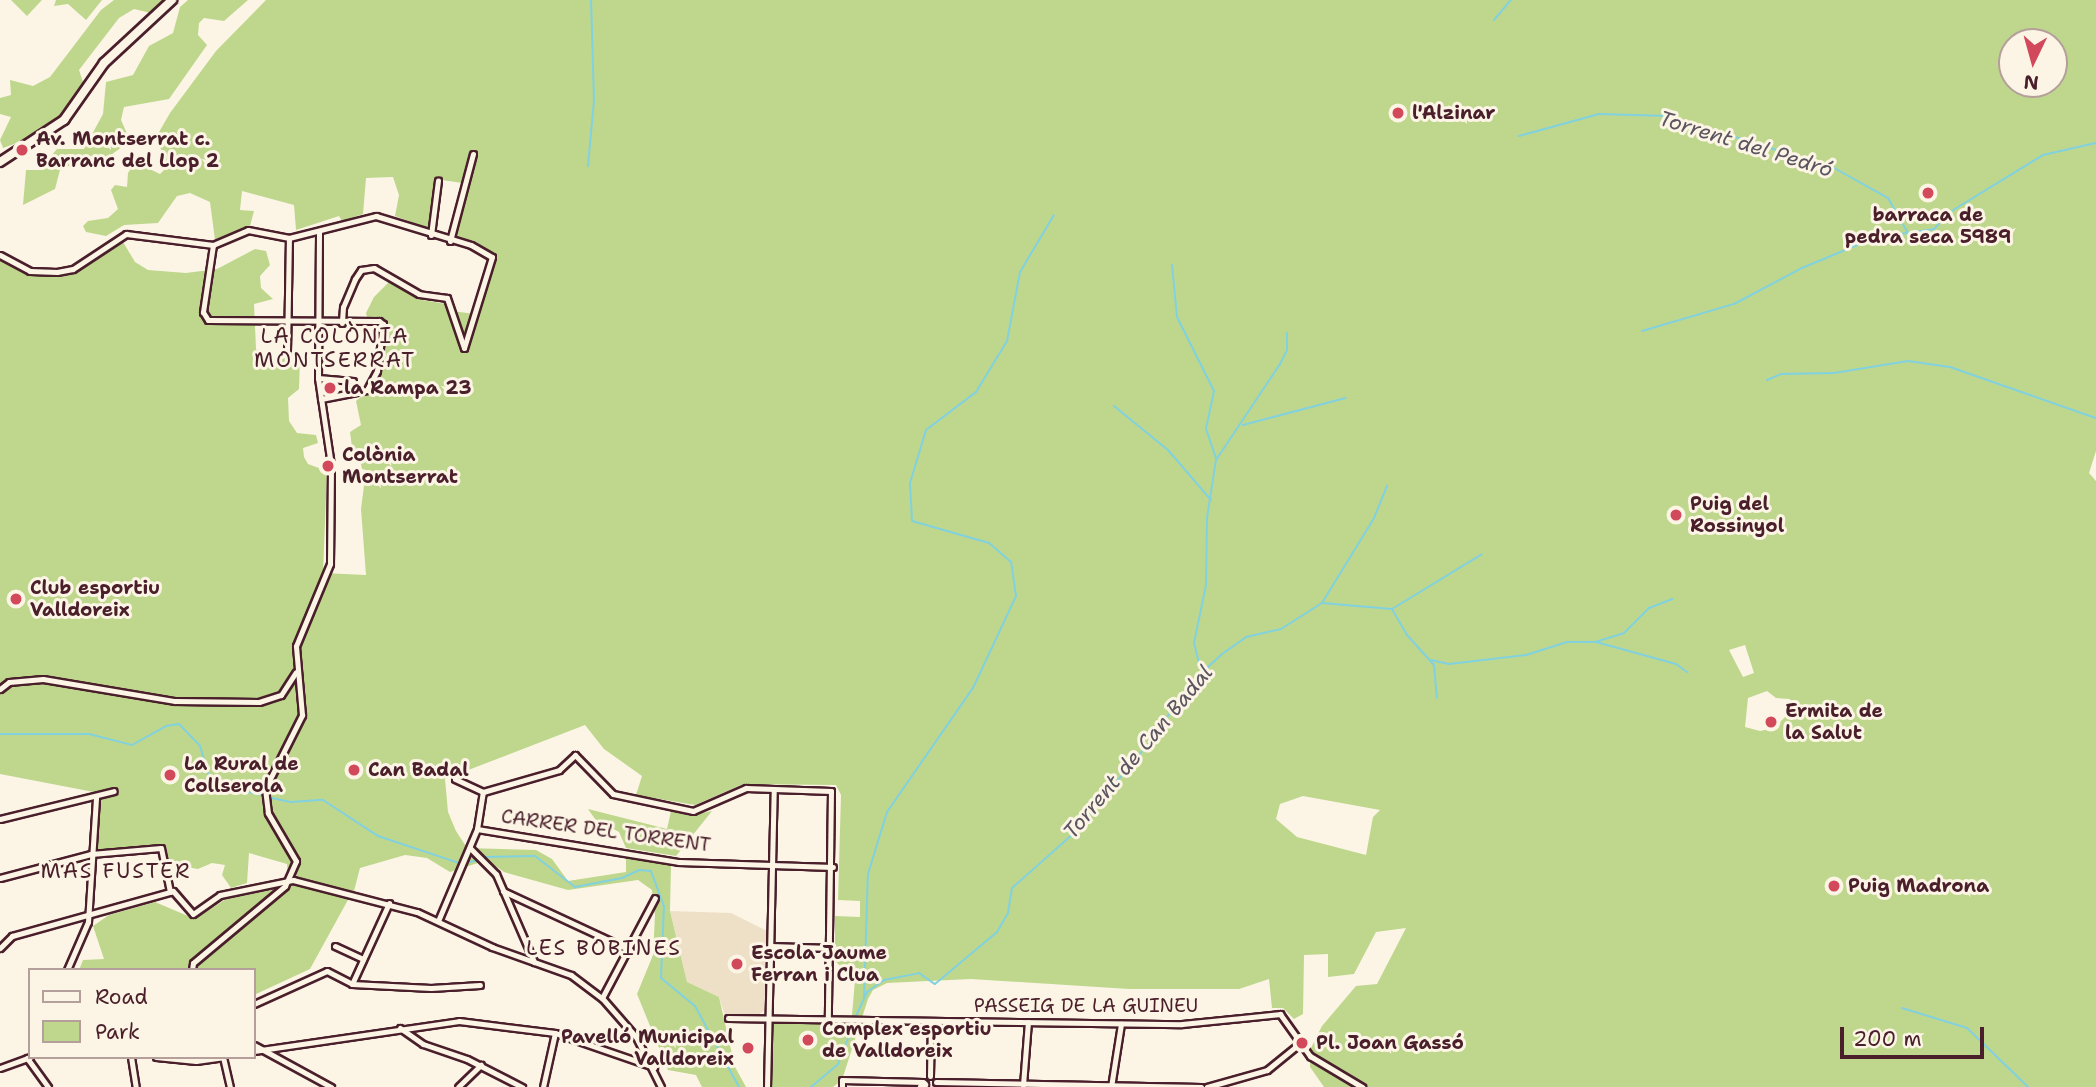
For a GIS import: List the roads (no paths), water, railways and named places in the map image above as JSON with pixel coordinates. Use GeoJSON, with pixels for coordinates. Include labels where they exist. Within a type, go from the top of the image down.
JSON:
{"type":"FeatureCollection","features":[{"type":"Feature","properties":{"kind":"street"},"geometry":{"type":"LineString","coordinates":[[0,162],[64,120],[104,63],[172,0]]}},
{"type":"Feature","properties":{"kind":"street"},"geometry":{"type":"LineString","coordinates":[[450,241],[473,154]]}},
{"type":"Feature","properties":{"kind":"street"},"geometry":{"type":"LineString","coordinates":[[431,235],[438,180]]}},
{"type":"Feature","properties":{"kind":"street"},"geometry":{"type":"LineString","coordinates":[[0,255],[35,272],[67,271],[109,243],[132,234],[213,244],[248,230],[289,238],[384,217],[431,235],[471,245],[492,257],[464,348],[447,298],[419,294],[374,268],[361,270],[355,279],[343,307],[342,323]]}},
{"type":"Feature","properties":{"kind":"street"},"geometry":{"type":"LineString","coordinates":[[192,968],[193,963],[247,921],[288,880],[296,861],[268,813],[265,789],[302,715],[296,672],[297,640],[330,564],[331,464],[318,378],[319,231]]}},
{"type":"Feature","properties":{"kind":"street"},"geometry":{"type":"LineString","coordinates":[[287,351],[289,238]]}},
{"type":"Feature","properties":{"kind":"street"},"geometry":{"type":"LineString","coordinates":[[213,244],[204,317],[250,322],[379,321],[383,324],[377,370],[367,390],[321,399]]}},
{"type":"Feature","properties":{"kind":"street"},"geometry":{"type":"LineString","coordinates":[[318,378],[353,381]]}},
{"type":"Feature","properties":{"kind":"street"},"geometry":{"type":"LineString","coordinates":[[0,689],[9,682],[43,679],[175,701],[259,702],[281,695],[296,672]]}},
{"type":"Feature","properties":{"kind":"street"},"geometry":{"type":"LineString","coordinates":[[455,779],[483,792],[554,772],[575,754],[613,794],[693,811],[746,789],[834,794],[828,1019]]}},
{"type":"Feature","properties":{"kind":"street"},"geometry":{"type":"LineString","coordinates":[[767,1087],[774,789]]}},
{"type":"Feature","properties":{"kind":"street"},"geometry":{"type":"LineString","coordinates":[[0,820],[114,791]]}},
{"type":"Feature","properties":{"kind":"street"},"geometry":{"type":"LineString","coordinates":[[438,921],[477,829],[483,792]]}},
{"type":"Feature","properties":{"kind":"street"},"geometry":{"type":"LineString","coordinates":[[67,968],[88,915],[96,797]]}},
{"type":"Feature","properties":{"kind":"street","name":"CARRER DEL TORRENT"},"geometry":{"type":"LineString","coordinates":[[477,829],[679,862],[833,867]]}},
{"type":"Feature","properties":{"kind":"street"},"geometry":{"type":"LineString","coordinates":[[0,878],[91,854],[161,848],[170,892]]}},
{"type":"Feature","properties":{"kind":"street"},"geometry":{"type":"LineString","coordinates":[[470,848],[481,858],[503,891],[534,962]]}},
{"type":"Feature","properties":{"kind":"street"},"geometry":{"type":"LineString","coordinates":[[0,948],[12,936],[170,892],[179,894],[186,911],[193,914],[220,895],[288,880],[389,903],[571,975],[602,998],[636,1037],[661,1087]]}},
{"type":"Feature","properties":{"kind":"street"},"geometry":{"type":"LineString","coordinates":[[503,891],[630,950]]}},
{"type":"Feature","properties":{"kind":"street"},"geometry":{"type":"LineString","coordinates":[[602,998],[630,950],[655,898]]}},
{"type":"Feature","properties":{"kind":"street"},"geometry":{"type":"LineString","coordinates":[[352,984],[389,903]]}},
{"type":"Feature","properties":{"kind":"street"},"geometry":{"type":"LineString","coordinates":[[335,946],[363,959]]}},
{"type":"Feature","properties":{"kind":"street"},"geometry":{"type":"LineString","coordinates":[[771,946],[830,948]]}},
{"type":"Feature","properties":{"kind":"street"},"geometry":{"type":"LineString","coordinates":[[256,1003],[327,971],[352,984],[431,988],[480,985]]}},
{"type":"Feature","properties":{"kind":"street","name":"PASSEIG DE LA GUINEU"},"geometry":{"type":"LineString","coordinates":[[728,1018],[1182,1024],[1280,1014],[1299,1045]]}},
{"type":"Feature","properties":{"kind":"street"},"geometry":{"type":"LineString","coordinates":[[256,1048],[459,1021],[555,1033],[653,1067]]}},
{"type":"Feature","properties":{"kind":"street"},"geometry":{"type":"LineString","coordinates":[[927,1085],[930,1076],[931,1021]]}},
{"type":"Feature","properties":{"kind":"street"},"geometry":{"type":"LineString","coordinates":[[1023,1085],[1028,1022]]}},
{"type":"Feature","properties":{"kind":"street"},"geometry":{"type":"LineString","coordinates":[[1111,1086],[1121,1024]]}},
{"type":"Feature","properties":{"kind":"street"},"geometry":{"type":"LineString","coordinates":[[400,1028],[423,1044],[481,1065],[522,1087]]}},
{"type":"Feature","properties":{"kind":"street"},"geometry":{"type":"LineString","coordinates":[[543,1087],[555,1033]]}},
{"type":"Feature","properties":{"kind":"street"},"geometry":{"type":"LineString","coordinates":[[1207,1087],[1267,1070],[1299,1045],[1353,1084],[1362,1087]]}},
{"type":"Feature","properties":{"kind":"street"},"geometry":{"type":"LineString","coordinates":[[256,1049],[329,1087]]}},
{"type":"Feature","properties":{"kind":"street"},"geometry":{"type":"LineString","coordinates":[[0,1068],[28,1057]]}},
{"type":"Feature","properties":{"kind":"street"},"geometry":{"type":"LineString","coordinates":[[30,1059],[48,1087]]}},
{"type":"Feature","properties":{"kind":"street"},"geometry":{"type":"LineString","coordinates":[[131,1059],[136,1087]]}},
{"type":"Feature","properties":{"kind":"street"},"geometry":{"type":"LineString","coordinates":[[176,1059],[210,1059]]}},
{"type":"Feature","properties":{"kind":"street"},"geometry":{"type":"LineString","coordinates":[[223,1059],[230,1087]]}},
{"type":"Feature","properties":{"kind":"street"},"geometry":{"type":"LineString","coordinates":[[458,1087],[481,1065]]}},
{"type":"Feature","properties":{"kind":"street"},"geometry":{"type":"LineString","coordinates":[[842,1083],[1201,1087]]}},
{"type":"Feature","properties":{"kind":"waterway"},"geometry":{"type":"LineString","coordinates":[[588,166],[594,100],[591,0]]}},
{"type":"Feature","properties":{"kind":"waterway"},"geometry":{"type":"LineString","coordinates":[[1494,20],[1511,0]]}},
{"type":"Feature","properties":{"kind":"waterway","name":"Torrent del Pedró"},"geometry":{"type":"LineString","coordinates":[[1519,136],[1599,114],[1668,116],[1834,168],[1888,198],[1908,233]]}},
{"type":"Feature","properties":{"kind":"waterway"},"geometry":{"type":"LineString","coordinates":[[1642,331],[1734,304],[1802,268],[1874,238],[1934,229],[1950,212],[2043,155],[2096,143]]}},
{"type":"Feature","properties":{"kind":"waterway"},"geometry":{"type":"LineString","coordinates":[[864,998],[868,874],[887,812],[973,688],[1016,596],[1011,562],[989,543],[912,521],[910,483],[926,430],[976,392],[1007,341],[1020,272],[1054,215]]}},
{"type":"Feature","properties":{"kind":"waterway"},"geometry":{"type":"LineString","coordinates":[[1172,265],[1177,317],[1214,391],[1206,429],[1216,458]]}},
{"type":"Feature","properties":{"kind":"waterway"},"geometry":{"type":"LineString","coordinates":[[1201,671],[1194,643],[1206,585],[1207,518],[1216,460],[1280,364],[1287,350],[1287,333]]}},
{"type":"Feature","properties":{"kind":"waterway"},"geometry":{"type":"LineString","coordinates":[[1767,380],[1781,374],[1834,373],[1908,361],[1950,367],[2096,418]]}},
{"type":"Feature","properties":{"kind":"waterway"},"geometry":{"type":"LineString","coordinates":[[1243,425],[1345,398]]}},
{"type":"Feature","properties":{"kind":"waterway"},"geometry":{"type":"LineString","coordinates":[[1114,406],[1168,450],[1211,500]]}},
{"type":"Feature","properties":{"kind":"waterway"},"geometry":{"type":"LineString","coordinates":[[1322,603],[1374,518],[1387,486]]}},
{"type":"Feature","properties":{"kind":"waterway","name":"Torrent de Can Badal"},"geometry":{"type":"LineString","coordinates":[[855,1018],[867,992],[884,980],[919,973],[935,984],[997,932],[1008,913],[1012,888],[1073,834],[1148,744],[1192,682],[1222,654],[1246,637],[1281,629],[1322,603],[1392,609],[1482,554]]}},
{"type":"Feature","properties":{"kind":"waterway"},"geometry":{"type":"LineString","coordinates":[[1431,660],[1449,664],[1526,655],[1567,642],[1595,642],[1624,633],[1649,608],[1672,599]]}},
{"type":"Feature","properties":{"kind":"waterway"},"geometry":{"type":"LineString","coordinates":[[1392,609],[1407,635],[1434,665],[1437,698]]}},
{"type":"Feature","properties":{"kind":"waterway"},"geometry":{"type":"LineString","coordinates":[[1596,642],[1676,664],[1687,672]]}},
{"type":"Feature","properties":{"kind":"waterway"},"geometry":{"type":"LineString","coordinates":[[0,734],[89,734],[132,745],[166,726],[179,724],[200,746],[211,784],[262,795]]}},
{"type":"Feature","properties":{"kind":"waterway"},"geometry":{"type":"LineString","coordinates":[[267,797],[291,802],[323,800],[378,836],[459,863]]}},
{"type":"Feature","properties":{"kind":"waterway"},"geometry":{"type":"LineString","coordinates":[[484,857],[535,856],[575,887],[622,878],[639,870],[651,871],[664,906],[661,978],[695,1006],[739,1087]]}},
{"type":"Feature","properties":{"kind":"waterway"},"geometry":{"type":"LineString","coordinates":[[464,863],[479,860]]}},
{"type":"Feature","properties":{"kind":"waterway"},"geometry":{"type":"LineString","coordinates":[[1902,1008],[1967,1028],[2028,1087]]}},
{"type":"Feature","properties":{"kind":"waterway","name":"Torrent de Can Badal"},"geometry":{"type":"LineString","coordinates":[[811,1087],[838,1064],[854,1023]]}},
{"type":"Feature","properties":{"kind":"place","name":"l'Alzinar"},"geometry":{"type":"Point","coordinates":[1398,113]}},
{"type":"Feature","properties":{"kind":"place","name":"Av. Montserrat c. Barranc del Llop 2"},"geometry":{"type":"Point","coordinates":[22,150]}},
{"type":"Feature","properties":{"kind":"place","name":"barraca de pedra seca 5989"},"geometry":{"type":"Point","coordinates":[1928,193]}},
{"type":"Feature","properties":{"kind":"place","name":"la Rampa 23"},"geometry":{"type":"Point","coordinates":[330,388]}},
{"type":"Feature","properties":{"kind":"place","name":"Colònia Montserrat"},"geometry":{"type":"Point","coordinates":[328,466]}},
{"type":"Feature","properties":{"kind":"place","name":"Puig del Rossinyol"},"geometry":{"type":"Point","coordinates":[1676,515]}},
{"type":"Feature","properties":{"kind":"place","name":"Club esportiu Valldoreix"},"geometry":{"type":"Point","coordinates":[16,599]}},
{"type":"Feature","properties":{"kind":"place","name":"Ermita de la Salut"},"geometry":{"type":"Point","coordinates":[1771,722]}},
{"type":"Feature","properties":{"kind":"place","name":"Can Badal"},"geometry":{"type":"Point","coordinates":[354,770]}},
{"type":"Feature","properties":{"kind":"place","name":"La Rural de Collserola"},"geometry":{"type":"Point","coordinates":[170,775]}},
{"type":"Feature","properties":{"kind":"place","name":"Puig Madrona"},"geometry":{"type":"Point","coordinates":[1834,886]}},
{"type":"Feature","properties":{"kind":"place","name":"Escola Jaume Ferran i Clua"},"geometry":{"type":"Point","coordinates":[737,964]}},
{"type":"Feature","properties":{"kind":"place","name":"Complex esportiu de Valldoreix"},"geometry":{"type":"Point","coordinates":[808,1040]}},
{"type":"Feature","properties":{"kind":"place","name":"Pl. Joan Gassó"},"geometry":{"type":"Point","coordinates":[1302,1043]}},
{"type":"Feature","properties":{"kind":"place","name":"Pavelló Municipal Valldoreix"},"geometry":{"type":"Point","coordinates":[748,1048]}},
{"type":"Feature","properties":{"kind":"district","name":"LA COLÒNIA MONTSERRAT"},"geometry":{"type":"Point","coordinates":[335,348]}},
{"type":"Feature","properties":{"kind":"district","name":"MAS FUSTER"},"geometry":{"type":"Point","coordinates":[116,871]}},
{"type":"Feature","properties":{"kind":"district","name":"LES BOBINES"},"geometry":{"type":"Point","coordinates":[604,948]}}]}
